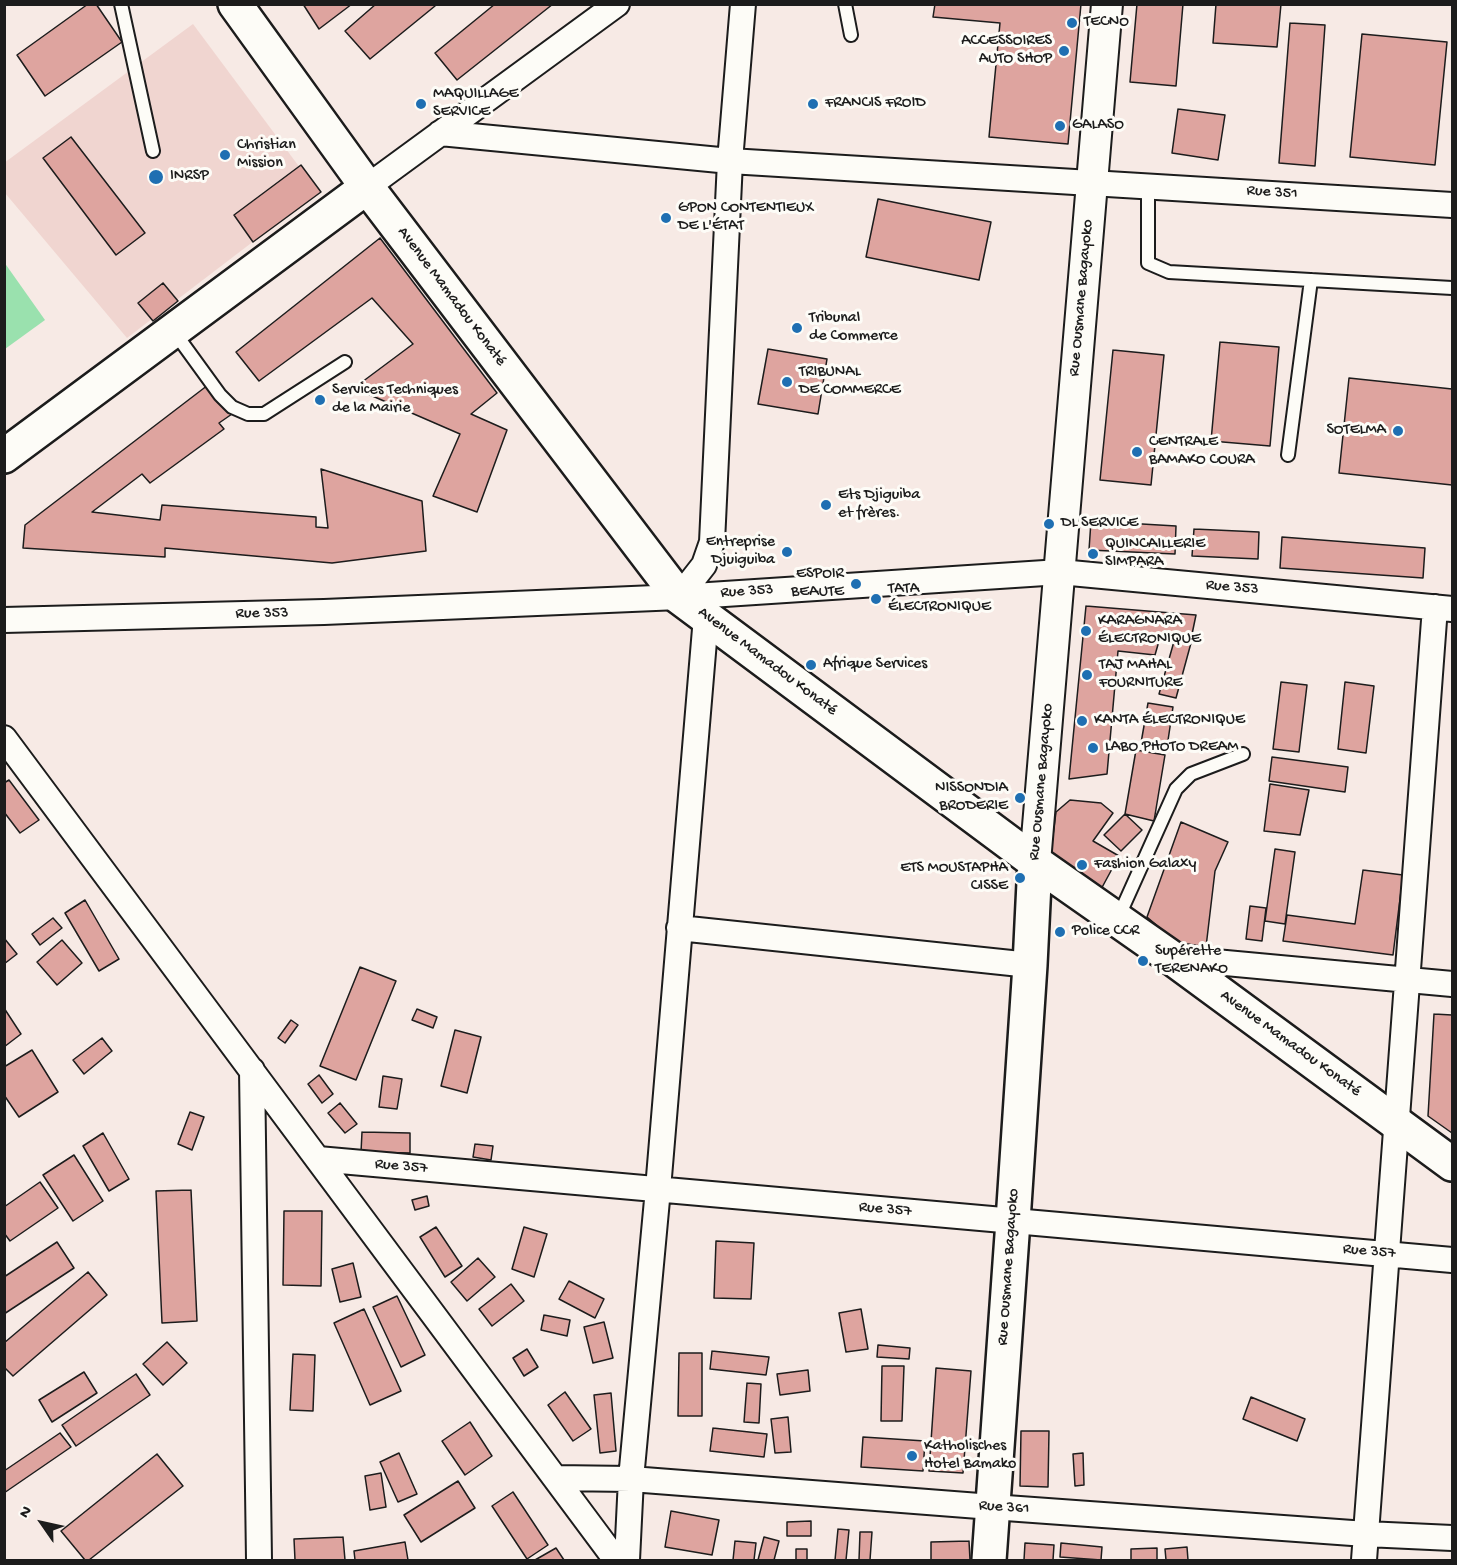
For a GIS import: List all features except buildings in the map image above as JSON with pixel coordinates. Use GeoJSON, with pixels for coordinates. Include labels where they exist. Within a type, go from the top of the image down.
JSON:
{"type":"FeatureCollection","features":[{"type":"Feature","properties":{"kind":"main road","name":"Avenue Mamadou Konaté"},"geometry":{"type":"LineString","coordinates":[[235,4],[368,186],[679,597],[1035,862],[1172,958],[1452,1164]]}},
{"type":"Feature","properties":{"kind":"main road"},"geometry":{"type":"LineString","coordinates":[[4,456],[368,186]]}},
{"type":"Feature","properties":{"kind":"main road","name":"Rue Ousmane Bagayoko"},"geometry":{"type":"LineString","coordinates":[[988,1560],[1013,1221],[1035,862]]}},
{"type":"Feature","properties":{"kind":"street"},"geometry":{"type":"LineString","coordinates":[[368,186],[617,4]]}},
{"type":"Feature","properties":{"kind":"street"},"geometry":{"type":"LineString","coordinates":[[679,597],[704,565],[712,542],[730,161],[743,4]]}},
{"type":"Feature","properties":{"kind":"street","name":"Rue Ousmane Bagayoko"},"geometry":{"type":"LineString","coordinates":[[1035,862],[1107,4]]}},
{"type":"Feature","properties":{"kind":"street","name":"Rue 351"},"geometry":{"type":"LineString","coordinates":[[440,133],[730,161],[1452,205]]}},
{"type":"Feature","properties":{"kind":"street","name":"Rue 353"},"geometry":{"type":"LineString","coordinates":[[4,620],[324,612],[679,597],[1060,572],[1444,608]]}},
{"type":"Feature","properties":{"kind":"street"},"geometry":{"type":"LineString","coordinates":[[1365,1560],[1408,980],[1444,608]]}},
{"type":"Feature","properties":{"kind":"street"},"geometry":{"type":"LineString","coordinates":[[627,1560],[631,1479],[706,617]]}},
{"type":"Feature","properties":{"kind":"street"},"geometry":{"type":"LineString","coordinates":[[4,738],[616,1560]]}},
{"type":"Feature","properties":{"kind":"street"},"geometry":{"type":"LineString","coordinates":[[680,928],[1030,965]]}},
{"type":"Feature","properties":{"kind":"street"},"geometry":{"type":"LineString","coordinates":[[1172,958],[1452,984]]}},
{"type":"Feature","properties":{"kind":"street"},"geometry":{"type":"LineString","coordinates":[[252,1070],[259,1560]]}},
{"type":"Feature","properties":{"kind":"street","name":"Rue 357"},"geometry":{"type":"LineString","coordinates":[[318,1160],[1452,1260]]}},
{"type":"Feature","properties":{"kind":"street","name":"Rue 361"},"geometry":{"type":"LineString","coordinates":[[555,1478],[631,1479],[1366,1534],[1452,1538]]}},
{"type":"Feature","properties":{"kind":"lane"},"geometry":{"type":"LineString","coordinates":[[121,4],[153,151]]}},
{"type":"Feature","properties":{"kind":"lane"},"geometry":{"type":"LineString","coordinates":[[845,4],[851,35]]}},
{"type":"Feature","properties":{"kind":"lane"},"geometry":{"type":"LineString","coordinates":[[1148,186],[1148,263],[1168,272],[1452,288]]}},
{"type":"Feature","properties":{"kind":"lane"},"geometry":{"type":"LineString","coordinates":[[1288,455],[1311,280]]}},
{"type":"Feature","properties":{"kind":"lane"},"geometry":{"type":"LineString","coordinates":[[173,330],[220,395],[232,408],[248,414],[264,414],[345,362]]}},
{"type":"Feature","properties":{"kind":"lane"},"geometry":{"type":"LineString","coordinates":[[1117,920],[1176,789],[1191,774],[1243,754]]}},
{"type":"Feature","properties":{"kind":"shaded area","name":"INRSP"},"geometry":{"type":"Polygon","coordinates":[[[193,24],[318,192],[127,338],[5,193],[4,163],[193,24]]]}},
{"type":"Feature","properties":{"kind":"green space"},"geometry":{"type":"Polygon","coordinates":[[[4,262],[45,320],[5,349],[4,349],[4,262]]]}},
{"type":"Feature","properties":{"kind":"place","name":"TECNO"},"geometry":{"type":"Point","coordinates":[1072,23]}},
{"type":"Feature","properties":{"kind":"place","name":"ACCESSOIRES AUTO SHOP"},"geometry":{"type":"Point","coordinates":[1064,51]}},
{"type":"Feature","properties":{"kind":"place","name":"MAQUILLAGE SERVICE"},"geometry":{"type":"Point","coordinates":[421,104]}},
{"type":"Feature","properties":{"kind":"place","name":"FRANCIS FROID"},"geometry":{"type":"Point","coordinates":[813,104]}},
{"type":"Feature","properties":{"kind":"place","name":"GALASO"},"geometry":{"type":"Point","coordinates":[1060,126]}},
{"type":"Feature","properties":{"kind":"place","name":"Christian Mission"},"geometry":{"type":"Point","coordinates":[225,155]}},
{"type":"Feature","properties":{"kind":"place","name":"INRSP"},"geometry":{"type":"Point","coordinates":[156,177]}},
{"type":"Feature","properties":{"kind":"place","name":"GPON CONTENTIEUX DE L'ÉTAT"},"geometry":{"type":"Point","coordinates":[666,218]}},
{"type":"Feature","properties":{"kind":"place","name":"Tribunal de Commerce"},"geometry":{"type":"Point","coordinates":[797,328]}},
{"type":"Feature","properties":{"kind":"place","name":"TRIBUNAL DE COMMERCE"},"geometry":{"type":"Point","coordinates":[787,382]}},
{"type":"Feature","properties":{"kind":"place","name":"Services Techniques de la Mairie"},"geometry":{"type":"Point","coordinates":[320,400]}},
{"type":"Feature","properties":{"kind":"place","name":"SOTELMA"},"geometry":{"type":"Point","coordinates":[1398,431]}},
{"type":"Feature","properties":{"kind":"place","name":"CENTRALE BAMAKO COURA"},"geometry":{"type":"Point","coordinates":[1137,452]}},
{"type":"Feature","properties":{"kind":"place","name":"Ets Djiguiba et frères."},"geometry":{"type":"Point","coordinates":[826,505]}},
{"type":"Feature","properties":{"kind":"place","name":"DL SERVICE"},"geometry":{"type":"Point","coordinates":[1049,524]}},
{"type":"Feature","properties":{"kind":"place","name":"Entreprise Djuiguiba"},"geometry":{"type":"Point","coordinates":[787,552]}},
{"type":"Feature","properties":{"kind":"place","name":"QUINCAILLERIE SIMPARA"},"geometry":{"type":"Point","coordinates":[1093,554]}},
{"type":"Feature","properties":{"kind":"place","name":"ESPOIR BEAUTE"},"geometry":{"type":"Point","coordinates":[856,584]}},
{"type":"Feature","properties":{"kind":"place","name":"TATA ÉLECTRONIQUE"},"geometry":{"type":"Point","coordinates":[876,599]}},
{"type":"Feature","properties":{"kind":"place","name":"KARAGNARA ÉLECTRONIQUE"},"geometry":{"type":"Point","coordinates":[1086,631]}},
{"type":"Feature","properties":{"kind":"place","name":"Afrique Services"},"geometry":{"type":"Point","coordinates":[811,665]}},
{"type":"Feature","properties":{"kind":"place","name":"TAJ MAHAL FOURNITURE"},"geometry":{"type":"Point","coordinates":[1087,675]}},
{"type":"Feature","properties":{"kind":"place","name":"KANTA ÉLECTRONIQUE"},"geometry":{"type":"Point","coordinates":[1082,721]}},
{"type":"Feature","properties":{"kind":"place","name":"LABO PHOTO DREAM"},"geometry":{"type":"Point","coordinates":[1093,748]}},
{"type":"Feature","properties":{"kind":"place","name":"NISSONDIA BRODERIE"},"geometry":{"type":"Point","coordinates":[1020,798]}},
{"type":"Feature","properties":{"kind":"place","name":"Fashion Galaxy"},"geometry":{"type":"Point","coordinates":[1082,865]}},
{"type":"Feature","properties":{"kind":"place","name":"ETS MOUSTAPHA CISSE"},"geometry":{"type":"Point","coordinates":[1020,878]}},
{"type":"Feature","properties":{"kind":"place","name":"Police CCR"},"geometry":{"type":"Point","coordinates":[1060,932]}},
{"type":"Feature","properties":{"kind":"place","name":"Supérette TERENAKO"},"geometry":{"type":"Point","coordinates":[1143,961]}},
{"type":"Feature","properties":{"kind":"place","name":"Katholisches Hotel Bamako"},"geometry":{"type":"Point","coordinates":[912,1456]}}]}
